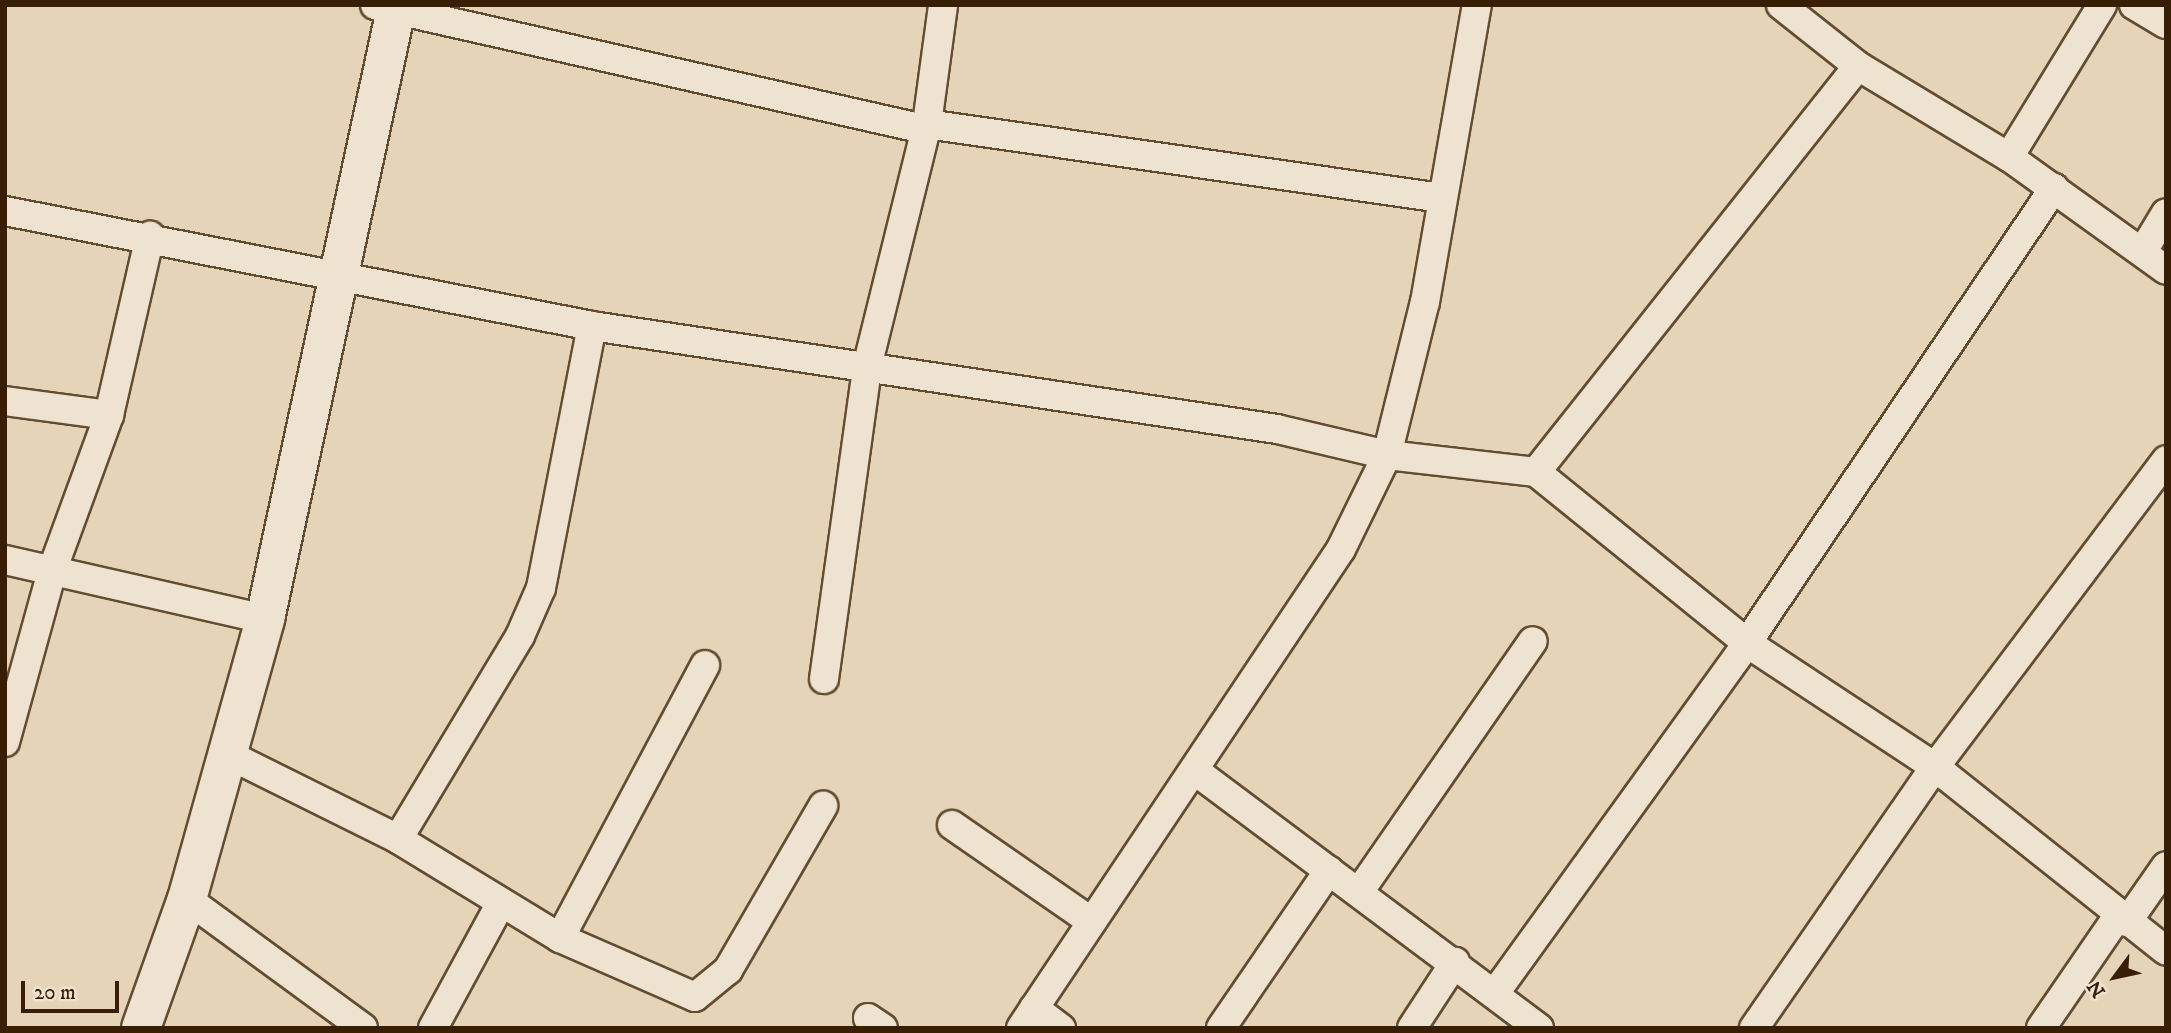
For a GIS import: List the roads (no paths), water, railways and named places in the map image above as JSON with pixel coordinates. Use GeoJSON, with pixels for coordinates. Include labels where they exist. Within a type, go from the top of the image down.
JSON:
{"type":"FeatureCollection","features":[{"type":"Feature","properties":{"kind":"main road"},"geometry":{"type":"LineString","coordinates":[[141,1028],[187,899],[265,619],[341,279],[389,6]]}},
{"type":"Feature","properties":{"kind":"street"},"geometry":{"type":"LineString","coordinates":[[824,679],[868,363],[925,127],[943,5]]}},
{"type":"Feature","properties":{"kind":"street"},"geometry":{"type":"LineString","coordinates":[[1061,1028],[1028,1018],[1341,548],[1387,455],[1425,302],[1441,198],[1477,5]]}},
{"type":"Feature","properties":{"kind":"street"},"geometry":{"type":"LineString","coordinates":[[1781,5],[1858,66],[2009,157],[2166,270]]}},
{"type":"Feature","properties":{"kind":"street"},"geometry":{"type":"LineString","coordinates":[[2009,157],[2102,5]]}},
{"type":"Feature","properties":{"kind":"street"},"geometry":{"type":"LineString","coordinates":[[2134,5],[2166,24]]}},
{"type":"Feature","properties":{"kind":"street"},"geometry":{"type":"LineString","coordinates":[[389,6],[925,127],[1441,198]]}},
{"type":"Feature","properties":{"kind":"street"},"geometry":{"type":"LineString","coordinates":[[1536,472],[1858,66]]}},
{"type":"Feature","properties":{"kind":"street"},"geometry":{"type":"LineString","coordinates":[[1495,993],[1747,643],[2054,188]]}},
{"type":"Feature","properties":{"kind":"street"},"geometry":{"type":"LineString","coordinates":[[5,211],[150,236],[341,279],[592,326],[868,363],[1277,429],[1387,455],[1536,472],[1747,643],[1935,767],[2166,951]]}},
{"type":"Feature","properties":{"kind":"street"},"geometry":{"type":"LineString","coordinates":[[2143,251],[2166,212]]}},
{"type":"Feature","properties":{"kind":"street"},"geometry":{"type":"LineString","coordinates":[[5,742],[52,571],[109,415],[150,236]]}},
{"type":"Feature","properties":{"kind":"street"},"geometry":{"type":"LineString","coordinates":[[398,839],[520,636],[541,588],[592,326]]}},
{"type":"Feature","properties":{"kind":"street"},"geometry":{"type":"LineString","coordinates":[[5,401],[109,415]]}},
{"type":"Feature","properties":{"kind":"street"},"geometry":{"type":"LineString","coordinates":[[1754,1028],[1935,767],[2166,460]]}},
{"type":"Feature","properties":{"kind":"street"},"geometry":{"type":"LineString","coordinates":[[5,560],[265,619]]}},
{"type":"Feature","properties":{"kind":"street"},"geometry":{"type":"LineString","coordinates":[[1359,892],[1533,641]]}},
{"type":"Feature","properties":{"kind":"street"},"geometry":{"type":"LineString","coordinates":[[560,938],[705,666]]}},
{"type":"Feature","properties":{"kind":"street"},"geometry":{"type":"LineString","coordinates":[[229,754],[398,839],[560,938],[678,994],[695,998],[711,990],[823,806]]}},
{"type":"Feature","properties":{"kind":"street"},"geometry":{"type":"LineString","coordinates":[[1194,770],[1455,962],[1539,1028]]}},
{"type":"Feature","properties":{"kind":"street"},"geometry":{"type":"LineString","coordinates":[[952,825],[1092,922]]}},
{"type":"Feature","properties":{"kind":"street"},"geometry":{"type":"LineString","coordinates":[[2041,1028],[2166,866]]}},
{"type":"Feature","properties":{"kind":"street"},"geometry":{"type":"LineString","coordinates":[[1221,1028],[1329,870]]}},
{"type":"Feature","properties":{"kind":"street"},"geometry":{"type":"LineString","coordinates":[[187,899],[363,1028]]}},
{"type":"Feature","properties":{"kind":"street"},"geometry":{"type":"LineString","coordinates":[[433,1028],[501,903]]}},
{"type":"Feature","properties":{"kind":"street"},"geometry":{"type":"LineString","coordinates":[[1412,1028],[1455,962]]}}]}
